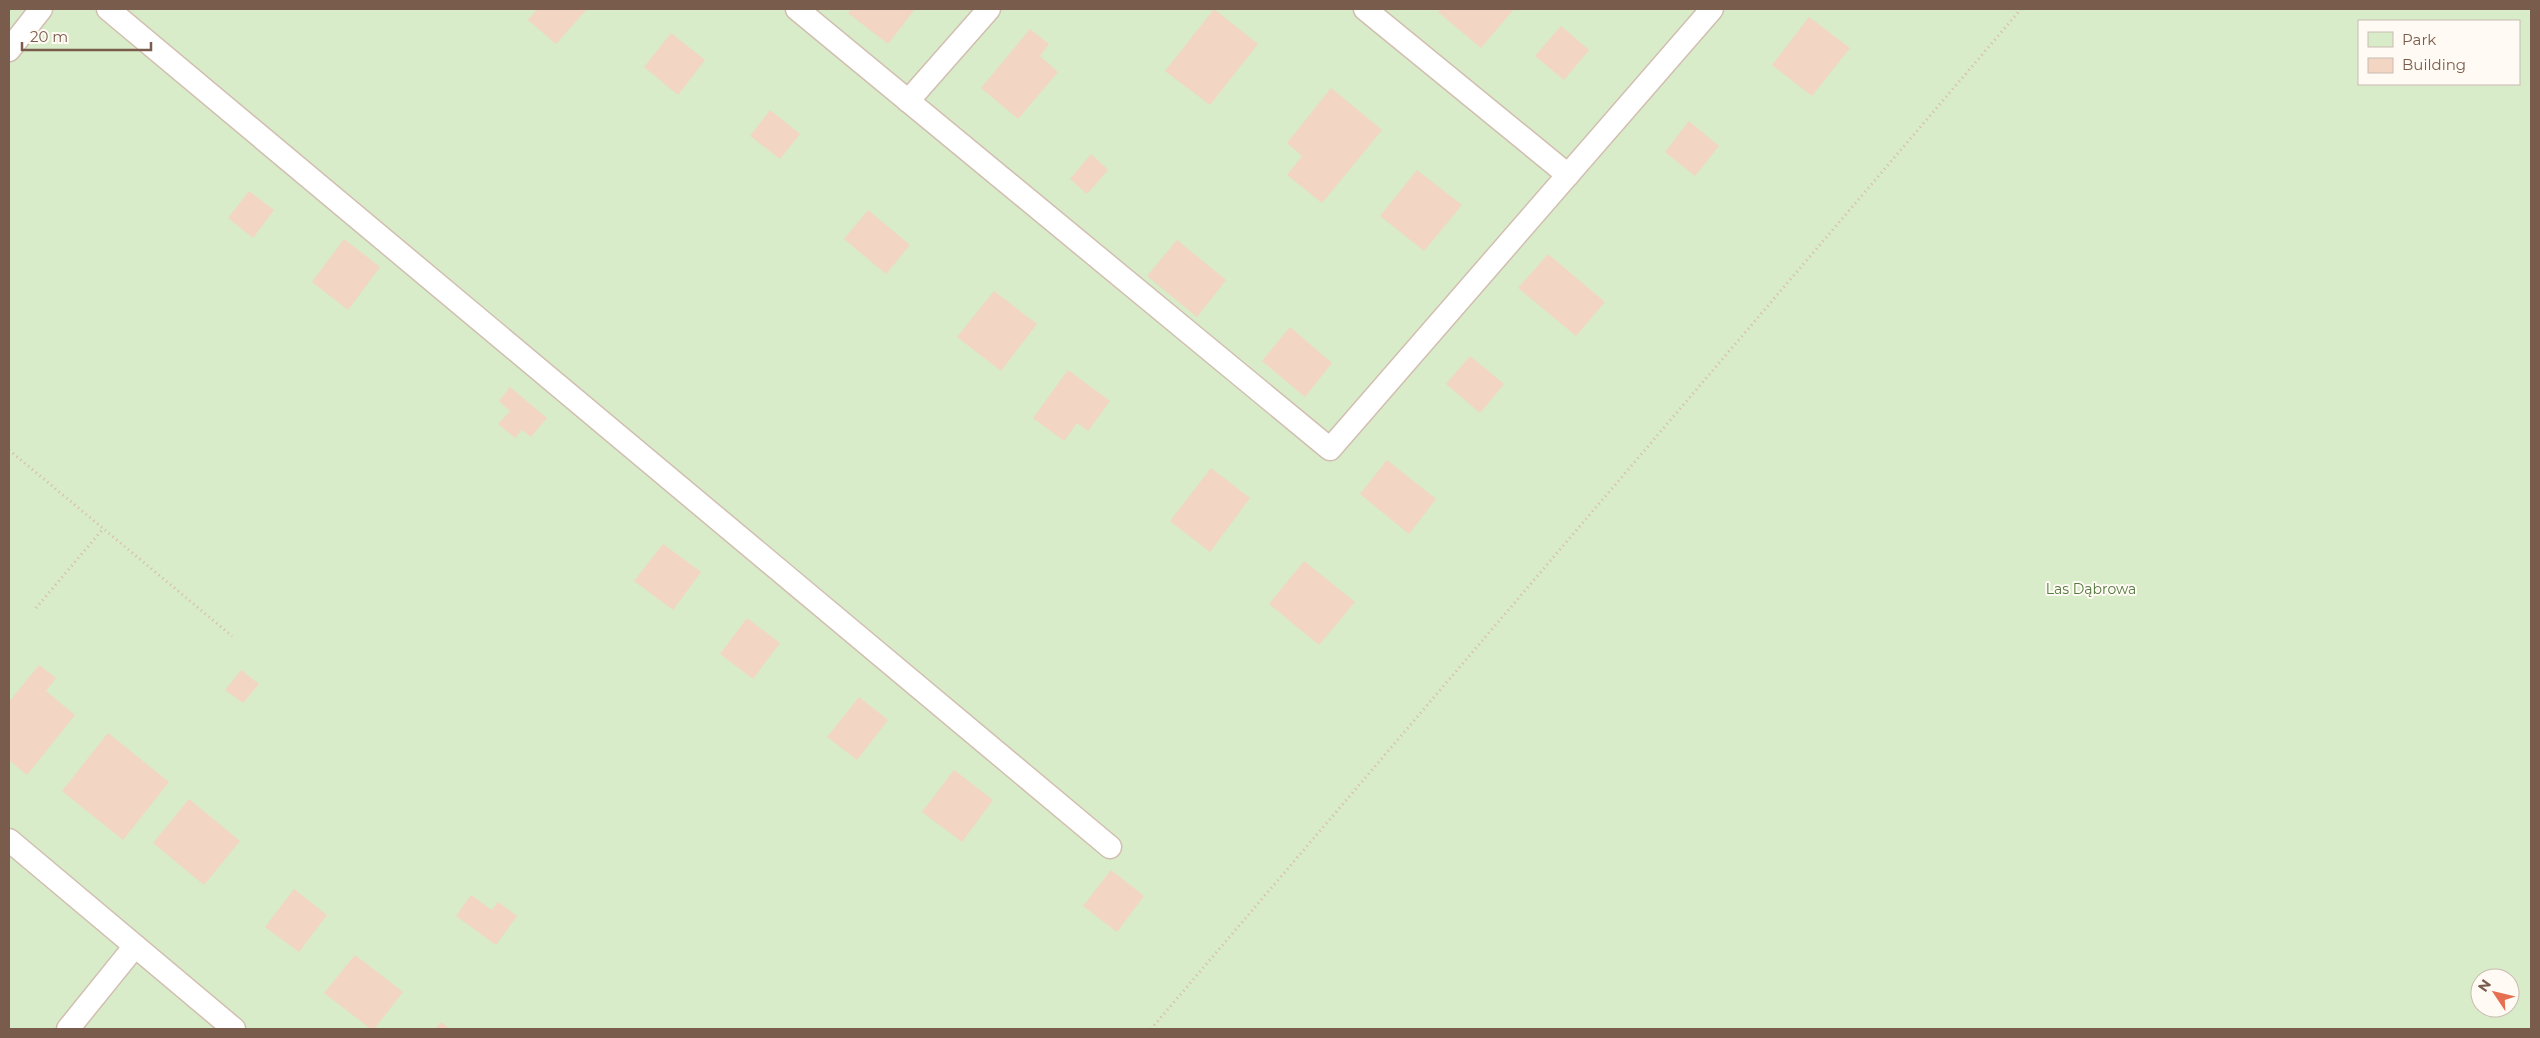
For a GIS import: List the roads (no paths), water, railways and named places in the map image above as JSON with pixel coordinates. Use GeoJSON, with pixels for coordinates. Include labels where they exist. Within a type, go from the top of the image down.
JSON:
{"type":"FeatureCollection","features":[{"type":"Feature","properties":{"kind":"lane"},"geometry":{"type":"LineString","coordinates":[[9,50],[41,9]]}},
{"type":"Feature","properties":{"kind":"lane"},"geometry":{"type":"LineString","coordinates":[[108,9],[1110,846]]}},
{"type":"Feature","properties":{"kind":"lane"},"geometry":{"type":"LineString","coordinates":[[797,9],[1330,449],[1712,9]]}},
{"type":"Feature","properties":{"kind":"lane"},"geometry":{"type":"LineString","coordinates":[[908,101],[989,9]]}},
{"type":"Feature","properties":{"kind":"lane"},"geometry":{"type":"LineString","coordinates":[[1365,9],[1568,175]]}},
{"type":"Feature","properties":{"kind":"lane"},"geometry":{"type":"LineString","coordinates":[[9,840],[234,1029]]}},
{"type":"Feature","properties":{"kind":"lane"},"geometry":{"type":"LineString","coordinates":[[68,1029],[135,946]]}},
{"type":"Feature","properties":{"kind":"park label","name":"Las Dąbrowa"},"geometry":{"type":"Point","coordinates":[2091,589]}}]}
